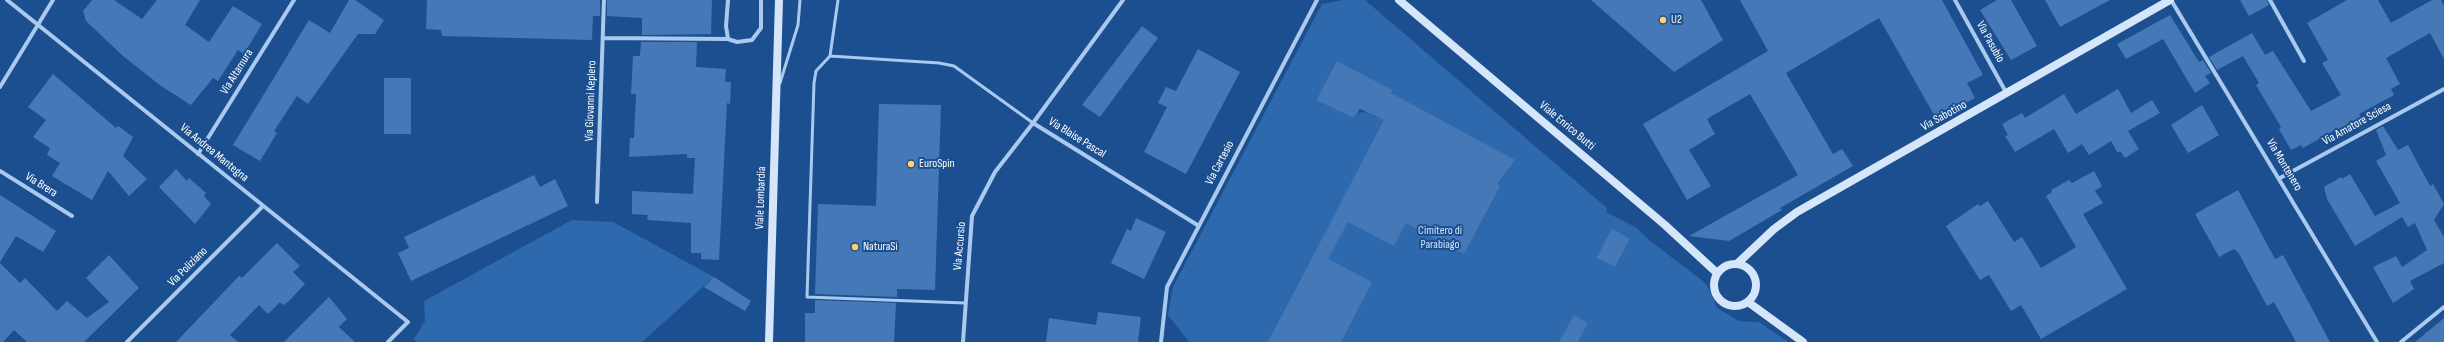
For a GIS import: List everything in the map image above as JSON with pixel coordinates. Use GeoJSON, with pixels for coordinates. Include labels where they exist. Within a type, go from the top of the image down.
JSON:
{"type":"FeatureCollection","features":[{"type":"Feature","properties":{"kind":"street","name":"Via Andrea Mantegna"},"geometry":{"type":"LineString","coordinates":[[7,0],[408,322],[388,342]]}},
{"type":"Feature","properties":{"kind":"street"},"geometry":{"type":"LineString","coordinates":[[0,87],[53,0]]}},
{"type":"Feature","properties":{"kind":"street","name":"Via Altamura"},"geometry":{"type":"LineString","coordinates":[[198,154],[294,0]]}},
{"type":"Feature","properties":{"kind":"street","name":"Via Giovanni Keplero"},"geometry":{"type":"LineString","coordinates":[[597,202],[604,0]]}},
{"type":"Feature","properties":{"kind":"street"},"geometry":{"type":"LineString","coordinates":[[728,0],[726,26],[728,39]]}},
{"type":"Feature","properties":{"kind":"street"},"geometry":{"type":"LineString","coordinates":[[603,38],[728,39],[737,42],[752,40],[761,28],[762,0]]}},
{"type":"Feature","properties":{"kind":"street","name":"Viale Lombardia"},"geometry":{"type":"LineString","coordinates":[[769,342],[779,0]]}},
{"type":"Feature","properties":{"kind":"street","name":"Viale Lombardia"},"geometry":{"type":"LineString","coordinates":[[778,54],[783,0]]}},
{"type":"Feature","properties":{"kind":"street","name":"Via Blaise Pascal"},"geometry":{"type":"LineString","coordinates":[[1123,0],[1033,123],[1199,226]]}},
{"type":"Feature","properties":{"kind":"street","name":"Via Cartesio"},"geometry":{"type":"LineString","coordinates":[[1161,342],[1167,287],[1317,0]]}},
{"type":"Feature","properties":{"kind":"street","name":"Viale Enrico Butti"},"geometry":{"type":"LineString","coordinates":[[1400,0],[1648,210],[1717,273]]}},
{"type":"Feature","properties":{"kind":"street","name":"Via Pasubio"},"geometry":{"type":"LineString","coordinates":[[1955,0],[2008,94]]}},
{"type":"Feature","properties":{"kind":"street","name":"Via Sabotino"},"geometry":{"type":"LineString","coordinates":[[1738,263],[1774,229],[1797,212],[2008,94],[2171,0]]}},
{"type":"Feature","properties":{"kind":"street","name":"Via Montenero"},"geometry":{"type":"LineString","coordinates":[[2171,0],[2280,178],[2377,342]]}},
{"type":"Feature","properties":{"kind":"street"},"geometry":{"type":"LineString","coordinates":[[2270,0],[2304,61]]}},
{"type":"Feature","properties":{"kind":"street","name":"Via Amatore Sciesa"},"geometry":{"type":"LineString","coordinates":[[2280,178],[2444,88]]}},
{"type":"Feature","properties":{"kind":"street","name":"Via Accursio"},"geometry":{"type":"LineString","coordinates":[[963,342],[972,216],[994,172],[1033,123]]}},
{"type":"Feature","properties":{"kind":"street","name":"Via Brera"},"geometry":{"type":"LineString","coordinates":[[0,171],[72,216]]}},
{"type":"Feature","properties":{"kind":"street","name":"Via Poliziano"},"geometry":{"type":"LineString","coordinates":[[127,342],[263,206]]}},
{"type":"Feature","properties":{"kind":"street"},"geometry":{"type":"LineString","coordinates":[[1738,263],[1752,272],[1756,280],[1756,288],[1748,302],[1732,307],[1723,303],[1714,290],[1717,273],[1730,264],[1738,263]]}},
{"type":"Feature","properties":{"kind":"street"},"geometry":{"type":"LineString","coordinates":[[1748,302],[1804,342]]}},
{"type":"Feature","properties":{"kind":"street"},"geometry":{"type":"LineString","coordinates":[[2401,342],[2444,306]]}},
{"type":"Feature","properties":{"kind":"lane"},"geometry":{"type":"LineString","coordinates":[[776,94],[798,25],[800,0]]}},
{"type":"Feature","properties":{"kind":"lane"},"geometry":{"type":"LineString","coordinates":[[838,0],[830,56],[816,71],[814,84],[807,297],[965,303]]}},
{"type":"Feature","properties":{"kind":"lane"},"geometry":{"type":"LineString","coordinates":[[830,56],[940,63],[954,66],[1033,123]]}},
{"type":"Feature","properties":{"kind":"green space","name":"Cimitero di Parabiago"},"geometry":{"type":"Polygon","coordinates":[[[1343,0],[1365,0],[1607,208],[1606,212],[1637,228],[1649,240],[1704,282],[1708,287],[1717,308],[1739,321],[1759,322],[1788,342],[1189,342],[1168,315],[1173,287],[1322,4],[1343,0]],[[1337,61],[1316,100],[1353,118],[1357,113],[1366,112],[1376,117],[1382,104],[1386,106],[1393,90],[1337,61]],[[1612,228],[1596,258],[1615,267],[1630,239],[1612,228]]]}},
{"type":"Feature","properties":{"kind":"green space"},"geometry":{"type":"Polygon","coordinates":[[[572,220],[613,222],[714,277],[642,342],[417,342],[414,339],[425,321],[424,301],[572,220]]]}},
{"type":"Feature","properties":{"kind":"building"},"geometry":{"type":"Polygon","coordinates":[[[92,0],[114,0],[142,19],[157,0],[200,0],[185,25],[209,42],[233,6],[262,24],[244,54],[238,50],[218,81],[213,78],[191,105],[161,86],[123,56],[86,21],[83,11],[92,0]]]}},
{"type":"Feature","properties":{"kind":"building"},"geometry":{"type":"Polygon","coordinates":[[[349,0],[355,0],[384,20],[375,34],[358,34],[308,104],[297,96],[274,131],[277,133],[260,161],[233,145],[309,20],[330,33],[349,0]]]}},
{"type":"Feature","properties":{"kind":"building"},"geometry":{"type":"Polygon","coordinates":[[[427,0],[600,0],[600,16],[593,16],[592,40],[442,36],[441,30],[426,29],[427,0]]]}},
{"type":"Feature","properties":{"kind":"building"},"geometry":{"type":"Polygon","coordinates":[[[607,0],[712,0],[711,34],[642,35],[642,18],[607,16],[607,0]]]}},
{"type":"Feature","properties":{"kind":"building","name":"U2"},"geometry":{"type":"Polygon","coordinates":[[[1591,0],[1701,0],[1723,40],[1674,72],[1591,0]]]}},
{"type":"Feature","properties":{"kind":"building"},"geometry":{"type":"Polygon","coordinates":[[[1740,0],[1942,0],[1983,75],[1967,83],[1975,98],[1937,120],[1879,18],[1786,73],[1833,154],[1842,149],[1853,166],[1780,208],[1782,210],[1729,241],[1689,236],[1798,175],[1750,94],[1707,119],[1715,134],[1689,150],[1711,186],[1687,200],[1643,124],[1768,51],[1740,0]]]}},
{"type":"Feature","properties":{"kind":"building"},"geometry":{"type":"Polygon","coordinates":[[[1997,0],[2011,0],[2037,46],[2011,60],[1980,10],[1997,0]]]}},
{"type":"Feature","properties":{"kind":"building"},"geometry":{"type":"Polygon","coordinates":[[[2045,0],[2110,0],[2060,27],[2045,0]]]}},
{"type":"Feature","properties":{"kind":"building"},"geometry":{"type":"Polygon","coordinates":[[[2240,0],[2267,0],[2269,5],[2249,16],[2240,0]]]}},
{"type":"Feature","properties":{"kind":"building"},"geometry":{"type":"Polygon","coordinates":[[[2347,0],[2378,0],[2391,23],[2432,0],[2441,0],[2444,6],[2444,59],[2430,33],[2386,58],[2400,84],[2391,89],[2394,95],[2359,114],[2363,120],[2338,134],[2335,130],[2303,148],[2301,145],[2291,150],[2279,129],[2281,127],[2256,85],[2259,83],[2243,56],[2217,70],[2209,57],[2252,33],[2265,55],[2273,51],[2311,111],[2341,95],[2322,63],[2328,60],[2307,23],[2347,0]]]}},
{"type":"Feature","properties":{"kind":"building"},"geometry":{"type":"Polygon","coordinates":[[[2170,15],[2199,62],[2203,60],[2211,73],[2205,76],[2210,83],[2195,93],[2163,39],[2126,59],[2117,44],[2170,15]]]}},
{"type":"Feature","properties":{"kind":"building"},"geometry":{"type":"Polygon","coordinates":[[[1142,26],[1158,38],[1100,117],[1082,105],[1142,26]]]}},
{"type":"Feature","properties":{"kind":"building"},"geometry":{"type":"Polygon","coordinates":[[[641,42],[697,42],[696,67],[726,69],[725,82],[731,82],[730,104],[727,103],[719,260],[701,259],[701,253],[691,253],[691,223],[647,220],[648,215],[632,214],[632,191],[693,194],[695,158],[687,158],[687,154],[629,157],[630,138],[634,138],[636,94],[631,94],[633,56],[640,56],[641,42]]]}},
{"type":"Feature","properties":{"kind":"building"},"geometry":{"type":"Polygon","coordinates":[[[1198,49],[1240,72],[1186,174],[1144,152],[1167,107],[1158,103],[1166,87],[1176,91],[1198,49]]]}},
{"type":"Feature","properties":{"kind":"building"},"geometry":{"type":"Polygon","coordinates":[[[1337,61],[1393,90],[1391,93],[1515,160],[1497,184],[1500,186],[1464,254],[1406,223],[1394,246],[1348,222],[1328,259],[1372,282],[1341,342],[1268,342],[1384,120],[1360,109],[1353,118],[1316,100],[1337,61]]]}},
{"type":"Feature","properties":{"kind":"building"},"geometry":{"type":"Polygon","coordinates":[[[53,74],[116,128],[118,126],[133,137],[123,156],[147,179],[129,196],[108,171],[92,200],[52,176],[60,163],[47,155],[50,148],[33,137],[46,120],[28,107],[53,74]]]}},
{"type":"Feature","properties":{"kind":"building"},"geometry":{"type":"Polygon","coordinates":[[[384,78],[411,78],[411,134],[384,134],[384,78]]]}},
{"type":"Feature","properties":{"kind":"building"},"geometry":{"type":"Polygon","coordinates":[[[2118,89],[2131,113],[2152,100],[2160,113],[2128,131],[2139,149],[2125,158],[2120,151],[2118,153],[2111,141],[2089,155],[2082,144],[2068,153],[2054,129],[2015,152],[2005,136],[2008,135],[2002,124],[2022,113],[2025,118],[2064,94],[2076,114],[2118,89]]]}},
{"type":"Feature","properties":{"kind":"building"},"geometry":{"type":"Polygon","coordinates":[[[879,104],[941,105],[935,290],[897,289],[897,297],[815,294],[818,204],[876,206],[879,104]]]}},
{"type":"Feature","properties":{"kind":"building"},"geometry":{"type":"Polygon","coordinates":[[[2202,105],[2219,135],[2188,153],[2171,125],[2202,105]]]}},
{"type":"Feature","properties":{"kind":"building"},"geometry":{"type":"Polygon","coordinates":[[[2383,126],[2398,150],[2408,145],[2430,186],[2433,184],[2444,204],[2434,220],[2444,237],[2444,263],[2410,281],[2414,289],[2393,303],[2373,267],[2396,256],[2402,267],[2427,250],[2415,223],[2408,227],[2402,217],[2355,246],[2327,199],[2324,187],[2341,177],[2342,179],[2350,174],[2375,216],[2400,203],[2376,161],[2386,155],[2376,130],[2383,126]]]}},
{"type":"Feature","properties":{"kind":"building"},"geometry":{"type":"Polygon","coordinates":[[[176,169],[187,181],[189,178],[206,193],[204,196],[211,204],[195,224],[159,187],[176,169]]]}},
{"type":"Feature","properties":{"kind":"building"},"geometry":{"type":"Polygon","coordinates":[[[2094,171],[2102,186],[2095,191],[2103,203],[2083,214],[2127,289],[2041,339],[2021,305],[2011,311],[1989,275],[1980,280],[1946,226],[1978,204],[1980,206],[1988,201],[2014,242],[2022,237],[2041,268],[2076,247],[2046,196],[2052,192],[2051,190],[2069,180],[2072,183],[2094,171]]]}},
{"type":"Feature","properties":{"kind":"building"},"geometry":{"type":"Polygon","coordinates":[[[534,175],[540,187],[555,179],[568,206],[411,281],[398,253],[409,248],[404,237],[534,175]]]}},
{"type":"Feature","properties":{"kind":"building"},"geometry":{"type":"Polygon","coordinates":[[[2238,190],[2275,259],[2283,255],[2330,342],[2296,342],[2274,302],[2267,306],[2238,252],[2234,249],[2219,257],[2195,214],[2238,190]]]}},
{"type":"Feature","properties":{"kind":"building"},"geometry":{"type":"Polygon","coordinates":[[[0,195],[56,231],[43,252],[16,236],[0,262],[0,195]]]}},
{"type":"Feature","properties":{"kind":"building"},"geometry":{"type":"Polygon","coordinates":[[[1136,218],[1166,232],[1144,279],[1111,263],[1127,229],[1131,231],[1136,218]]]}},
{"type":"Feature","properties":{"kind":"building"},"geometry":{"type":"Polygon","coordinates":[[[1612,228],[1630,239],[1615,267],[1596,258],[1612,228]]]}},
{"type":"Feature","properties":{"kind":"building"},"geometry":{"type":"Polygon","coordinates":[[[277,243],[300,266],[293,272],[305,284],[288,302],[283,305],[280,302],[268,314],[259,305],[230,335],[238,342],[176,342],[239,276],[242,278],[277,243]]]}},
{"type":"Feature","properties":{"kind":"building"},"geometry":{"type":"Polygon","coordinates":[[[109,255],[139,288],[84,342],[27,342],[14,330],[3,342],[0,342],[0,263],[20,283],[25,278],[57,311],[67,301],[87,318],[109,302],[86,278],[109,255]]]}},
{"type":"Feature","properties":{"kind":"building"},"geometry":{"type":"Polygon","coordinates":[[[714,277],[751,301],[745,311],[704,287],[714,277]]]}},
{"type":"Feature","properties":{"kind":"building"},"geometry":{"type":"Polygon","coordinates":[[[329,297],[347,319],[339,327],[355,342],[284,342],[329,297]]]}},
{"type":"Feature","properties":{"kind":"building"},"geometry":{"type":"Polygon","coordinates":[[[815,300],[896,303],[894,342],[805,342],[805,313],[815,313],[815,300]]]}},
{"type":"Feature","properties":{"kind":"building"},"geometry":{"type":"Polygon","coordinates":[[[1098,312],[1141,317],[1138,342],[1046,342],[1049,318],[1096,325],[1098,312]]]}},
{"type":"Feature","properties":{"kind":"building"},"geometry":{"type":"Polygon","coordinates":[[[1574,315],[1588,323],[1578,342],[1559,342],[1574,315]]]}},
{"type":"Feature","properties":{"kind":"building"},"geometry":{"type":"Polygon","coordinates":[[[2444,318],[2444,342],[2415,342],[2444,318]]]}},
{"type":"Feature","properties":{"kind":"place","name":"U2"},"geometry":{"type":"Point","coordinates":[1663,20]}},
{"type":"Feature","properties":{"kind":"place","name":"EuroSpin"},"geometry":{"type":"Point","coordinates":[911,164]}},
{"type":"Feature","properties":{"kind":"place","name":"NaturaSì"},"geometry":{"type":"Point","coordinates":[855,247]}}]}
